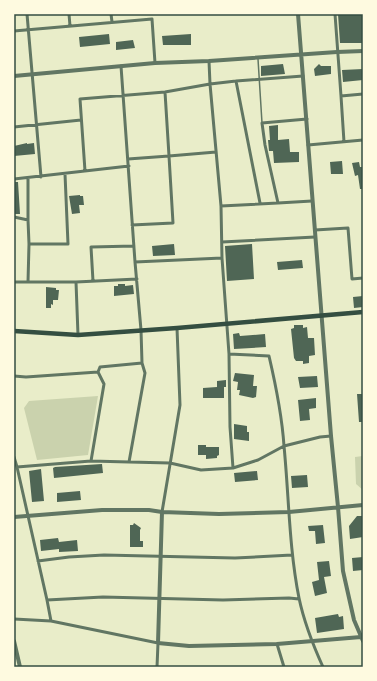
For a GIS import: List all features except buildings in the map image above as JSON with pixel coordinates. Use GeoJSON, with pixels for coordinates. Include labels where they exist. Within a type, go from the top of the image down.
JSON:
{"type":"FeatureCollection","features":[{"type":"Feature","properties":{"kind":"main road"},"geometry":{"type":"LineString","coordinates":[[14,331],[78,335],[363,312]]}},
{"type":"Feature","properties":{"kind":"street"},"geometry":{"type":"LineString","coordinates":[[27,14],[41,177]]}},
{"type":"Feature","properties":{"kind":"street"},"geometry":{"type":"LineString","coordinates":[[69,14],[70,26]]}},
{"type":"Feature","properties":{"kind":"street"},"geometry":{"type":"LineString","coordinates":[[111,14],[112,22]]}},
{"type":"Feature","properties":{"kind":"street"},"geometry":{"type":"LineString","coordinates":[[152,14],[155,63]]}},
{"type":"Feature","properties":{"kind":"street"},"geometry":{"type":"LineString","coordinates":[[14,619],[51,621],[158,643],[189,646],[277,644],[362,638],[354,620],[343,571],[298,14]]}},
{"type":"Feature","properties":{"kind":"street"},"geometry":{"type":"LineString","coordinates":[[335,14],[344,142]]}},
{"type":"Feature","properties":{"kind":"street"},"geometry":{"type":"LineString","coordinates":[[14,31],[152,19]]}},
{"type":"Feature","properties":{"kind":"street"},"geometry":{"type":"LineString","coordinates":[[14,76],[155,63],[363,51]]}},
{"type":"Feature","properties":{"kind":"street"},"geometry":{"type":"LineString","coordinates":[[209,61],[221,206],[222,258],[229,354],[230,427],[233,468]]}},
{"type":"Feature","properties":{"kind":"street"},"geometry":{"type":"LineString","coordinates":[[121,66],[141,330],[142,363],[145,373],[129,462]]}},
{"type":"Feature","properties":{"kind":"street"},"geometry":{"type":"LineString","coordinates":[[85,171],[80,99],[165,92],[236,81],[303,76]]}},
{"type":"Feature","properties":{"kind":"street"},"geometry":{"type":"LineString","coordinates":[[236,81],[260,204]]}},
{"type":"Feature","properties":{"kind":"street"},"geometry":{"type":"LineString","coordinates":[[132,225],[172,223],[165,92]]}},
{"type":"Feature","properties":{"kind":"street"},"geometry":{"type":"LineString","coordinates":[[341,96],[363,94]]}},
{"type":"Feature","properties":{"kind":"street"},"geometry":{"type":"LineString","coordinates":[[278,202],[265,145],[262,123],[307,119]]}},
{"type":"Feature","properties":{"kind":"street"},"geometry":{"type":"LineString","coordinates":[[14,127],[81,120]]}},
{"type":"Feature","properties":{"kind":"street"},"geometry":{"type":"LineString","coordinates":[[308,145],[363,140]]}},
{"type":"Feature","properties":{"kind":"street"},"geometry":{"type":"LineString","coordinates":[[128,159],[216,152]]}},
{"type":"Feature","properties":{"kind":"street"},"geometry":{"type":"LineString","coordinates":[[14,179],[129,166]]}},
{"type":"Feature","properties":{"kind":"street"},"geometry":{"type":"LineString","coordinates":[[29,244],[68,244],[65,174]]}},
{"type":"Feature","properties":{"kind":"street"},"geometry":{"type":"LineString","coordinates":[[28,178],[28,282]]}},
{"type":"Feature","properties":{"kind":"street"},"geometry":{"type":"LineString","coordinates":[[221,206],[312,201]]}},
{"type":"Feature","properties":{"kind":"street"},"geometry":{"type":"LineString","coordinates":[[14,217],[28,220]]}},
{"type":"Feature","properties":{"kind":"street"},"geometry":{"type":"LineString","coordinates":[[315,230],[348,228],[352,279],[363,278]]}},
{"type":"Feature","properties":{"kind":"street"},"geometry":{"type":"LineString","coordinates":[[222,242],[316,237]]}},
{"type":"Feature","properties":{"kind":"street"},"geometry":{"type":"LineString","coordinates":[[92,281],[91,247],[134,246]]}},
{"type":"Feature","properties":{"kind":"street"},"geometry":{"type":"LineString","coordinates":[[135,262],[222,258]]}},
{"type":"Feature","properties":{"kind":"street"},"geometry":{"type":"LineString","coordinates":[[14,282],[76,282],[137,279]]}},
{"type":"Feature","properties":{"kind":"street"},"geometry":{"type":"LineString","coordinates":[[76,282],[78,335]]}},
{"type":"Feature","properties":{"kind":"street"},"geometry":{"type":"LineString","coordinates":[[157,667],[162,512],[180,405],[177,328]]}},
{"type":"Feature","properties":{"kind":"street"},"geometry":{"type":"LineString","coordinates":[[229,354],[269,356],[277,391],[284,446],[292,555],[299,599],[311,641],[323,667]]}},
{"type":"Feature","properties":{"kind":"street"},"geometry":{"type":"LineString","coordinates":[[98,372],[100,367],[142,363]]}},
{"type":"Feature","properties":{"kind":"street"},"geometry":{"type":"LineString","coordinates":[[14,376],[26,377],[98,372]]}},
{"type":"Feature","properties":{"kind":"street"},"geometry":{"type":"LineString","coordinates":[[91,461],[104,384],[98,372]]}},
{"type":"Feature","properties":{"kind":"street"},"geometry":{"type":"LineString","coordinates":[[16,467],[91,461],[170,463],[201,470],[233,468],[258,460],[284,446],[320,437],[331,436]]}},
{"type":"Feature","properties":{"kind":"street"},"geometry":{"type":"LineString","coordinates":[[14,457],[51,621]]}},
{"type":"Feature","properties":{"kind":"street"},"geometry":{"type":"LineString","coordinates":[[14,518],[102,510],[149,510],[162,512],[219,514],[289,512],[363,505]]}},
{"type":"Feature","properties":{"kind":"street"},"geometry":{"type":"LineString","coordinates":[[38,561],[104,555],[235,558],[292,555]]}},
{"type":"Feature","properties":{"kind":"street"},"geometry":{"type":"LineString","coordinates":[[47,600],[103,597],[223,600],[299,599]]}},
{"type":"Feature","properties":{"kind":"street"},"geometry":{"type":"LineString","coordinates":[[14,641],[20,667]]}},
{"type":"Feature","properties":{"kind":"street"},"geometry":{"type":"LineString","coordinates":[[277,644],[284,667]]}},
{"type":"Feature","properties":{"kind":"lane"},"geometry":{"type":"LineString","coordinates":[[258,58],[262,123]]}},
{"type":"Feature","properties":{"kind":"green space"},"geometry":{"type":"Polygon","coordinates":[[[98,396],[88,455],[37,460],[24,408],[29,401],[98,396]]]}},
{"type":"Feature","properties":{"kind":"green space"},"geometry":{"type":"Polygon","coordinates":[[[363,456],[363,490],[356,484],[355,457],[363,456]]]}}]}
